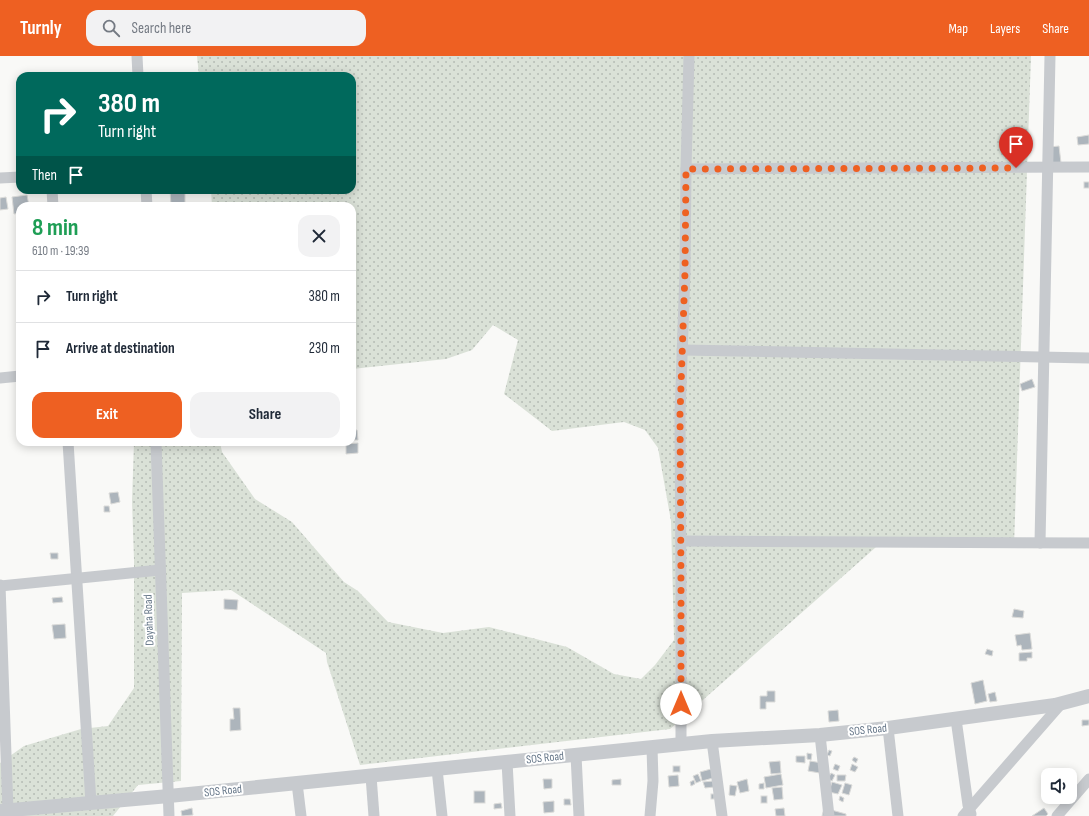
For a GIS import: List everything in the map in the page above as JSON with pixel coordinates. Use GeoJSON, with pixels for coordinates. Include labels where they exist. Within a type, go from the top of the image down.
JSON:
{"type":"FeatureCollection","features":[{"type":"Feature","properties":{"kind":"street"},"geometry":{"type":"LineString","coordinates":[[137,56],[138,72]]}},
{"type":"Feature","properties":{"kind":"street"},"geometry":{"type":"LineString","coordinates":[[681,744],[680,414],[685,272],[689,56]]}},
{"type":"Feature","properties":{"kind":"street"},"geometry":{"type":"LineString","coordinates":[[1040,543],[1050,56]]}},
{"type":"Feature","properties":{"kind":"street"},"geometry":{"type":"LineString","coordinates":[[686,169],[1089,168]]}},
{"type":"Feature","properties":{"kind":"street"},"geometry":{"type":"LineString","coordinates":[[0,178],[16,177]]}},
{"type":"Feature","properties":{"kind":"street"},"geometry":{"type":"LineString","coordinates":[[682,350],[1089,358]]}},
{"type":"Feature","properties":{"kind":"street"},"geometry":{"type":"LineString","coordinates":[[0,378],[16,376]]}},
{"type":"Feature","properties":{"kind":"street"},"geometry":{"type":"LineString","coordinates":[[68,446],[91,803]]}},
{"type":"Feature","properties":{"kind":"street","name":"Dayaha Road"},"geometry":{"type":"LineString","coordinates":[[156,446],[169,816]]}},
{"type":"Feature","properties":{"kind":"street"},"geometry":{"type":"LineString","coordinates":[[681,541],[1089,543]]}},
{"type":"Feature","properties":{"kind":"street"},"geometry":{"type":"LineString","coordinates":[[4,811],[0,585],[160,570]]}},
{"type":"Feature","properties":{"kind":"street","name":"SOS Road"},"geometry":{"type":"LineString","coordinates":[[4,811],[169,796],[712,741],[820,735],[888,728],[1055,705],[1089,696]]}},
{"type":"Feature","properties":{"kind":"street"},"geometry":{"type":"LineString","coordinates":[[968,814],[1061,704]]}},
{"type":"Feature","properties":{"kind":"street"},"geometry":{"type":"LineString","coordinates":[[956,719],[968,814]]}},
{"type":"Feature","properties":{"kind":"street"},"geometry":{"type":"LineString","coordinates":[[888,728],[898,816]]}},
{"type":"Feature","properties":{"kind":"street"},"geometry":{"type":"LineString","coordinates":[[820,735],[829,816]]}},
{"type":"Feature","properties":{"kind":"street"},"geometry":{"type":"LineString","coordinates":[[712,741],[722,816]]}},
{"type":"Feature","properties":{"kind":"street"},"geometry":{"type":"LineString","coordinates":[[650,816],[653,781],[652,747]]}},
{"type":"Feature","properties":{"kind":"street"},"geometry":{"type":"LineString","coordinates":[[576,755],[579,816]]}},
{"type":"Feature","properties":{"kind":"street"},"geometry":{"type":"LineString","coordinates":[[506,762],[510,816]]}},
{"type":"Feature","properties":{"kind":"street"},"geometry":{"type":"LineString","coordinates":[[437,769],[442,816]]}},
{"type":"Feature","properties":{"kind":"street"},"geometry":{"type":"LineString","coordinates":[[371,776],[374,816]]}},
{"type":"Feature","properties":{"kind":"street"},"geometry":{"type":"LineString","coordinates":[[1058,816],[1089,779]]}},
{"type":"Feature","properties":{"kind":"street"},"geometry":{"type":"LineString","coordinates":[[298,783],[301,816]]}},
{"type":"Feature","properties":{"kind":"shaded area"},"geometry":{"type":"Polygon","coordinates":[[[197,56],[1031,56],[1014,546],[884,540],[670,729],[360,765],[327,662],[326,653],[231,590],[182,593],[181,781],[138,785],[113,816],[0,816],[0,763],[24,746],[81,729],[108,726],[134,688],[134,560],[132,501],[134,446],[221,446],[222,452],[255,499],[292,522],[344,582],[358,591],[388,622],[443,633],[489,627],[567,647],[614,674],[641,679],[655,665],[674,640],[671,521],[658,448],[645,430],[624,422],[552,431],[504,394],[518,340],[493,325],[472,350],[446,359],[356,369],[356,202],[212,202],[211,194],[356,194],[356,72],[199,72],[197,56]]]}},
{"type":"Feature","properties":{"kind":"building"},"geometry":{"type":"Polygon","coordinates":[[[1089,135],[1089,144],[1078,145],[1077,137],[1089,135]]]}},
{"type":"Feature","properties":{"kind":"building"},"geometry":{"type":"Polygon","coordinates":[[[1059,146],[1061,163],[1053,165],[1050,147],[1059,146]]]}},
{"type":"Feature","properties":{"kind":"building"},"geometry":{"type":"Polygon","coordinates":[[[1084,182],[1089,182],[1089,188],[1084,188],[1084,182]]]}},
{"type":"Feature","properties":{"kind":"building"},"geometry":{"type":"Polygon","coordinates":[[[170,194],[185,194],[185,202],[171,202],[170,194]]]}},
{"type":"Feature","properties":{"kind":"building"},"geometry":{"type":"Polygon","coordinates":[[[27,195],[28,202],[16,202],[16,214],[14,214],[12,197],[27,195]]]}},
{"type":"Feature","properties":{"kind":"building"},"geometry":{"type":"Polygon","coordinates":[[[6,197],[8,209],[0,210],[0,198],[6,197]]]}},
{"type":"Feature","properties":{"kind":"building"},"geometry":{"type":"Polygon","coordinates":[[[1032,379],[1035,387],[1022,391],[1020,384],[1032,379]]]}},
{"type":"Feature","properties":{"kind":"building"},"geometry":{"type":"Polygon","coordinates":[[[356,430],[357,430],[358,440],[356,440],[356,430]]]}},
{"type":"Feature","properties":{"kind":"building"},"geometry":{"type":"Polygon","coordinates":[[[356,443],[358,443],[358,453],[346,454],[346,446],[356,446],[356,443]]]}},
{"type":"Feature","properties":{"kind":"building"},"geometry":{"type":"Polygon","coordinates":[[[118,492],[120,502],[111,504],[109,493],[118,492]]]}},
{"type":"Feature","properties":{"kind":"building"},"geometry":{"type":"Polygon","coordinates":[[[104,506],[109,506],[110,512],[104,512],[104,506]]]}},
{"type":"Feature","properties":{"kind":"building"},"geometry":{"type":"Polygon","coordinates":[[[50,553],[58,553],[58,559],[51,559],[50,553]]]}},
{"type":"Feature","properties":{"kind":"building"},"geometry":{"type":"Polygon","coordinates":[[[62,597],[63,602],[53,603],[52,598],[62,597]]]}},
{"type":"Feature","properties":{"kind":"building"},"geometry":{"type":"Polygon","coordinates":[[[224,599],[238,600],[237,610],[224,609],[224,599]]]}},
{"type":"Feature","properties":{"kind":"building"},"geometry":{"type":"Polygon","coordinates":[[[1014,609],[1024,611],[1023,618],[1012,617],[1014,609]]]}},
{"type":"Feature","properties":{"kind":"building"},"geometry":{"type":"Polygon","coordinates":[[[65,624],[66,638],[54,639],[52,625],[65,624]]]}},
{"type":"Feature","properties":{"kind":"building"},"geometry":{"type":"Polygon","coordinates":[[[1030,633],[1032,649],[1022,650],[1021,645],[1017,646],[1015,635],[1030,633]]]}},
{"type":"Feature","properties":{"kind":"building"},"geometry":{"type":"Polygon","coordinates":[[[987,649],[993,651],[992,656],[985,654],[987,649]]]}},
{"type":"Feature","properties":{"kind":"building"},"geometry":{"type":"Polygon","coordinates":[[[1032,652],[1032,658],[1027,658],[1027,661],[1019,661],[1019,653],[1032,652]]]}},
{"type":"Feature","properties":{"kind":"building"},"geometry":{"type":"Polygon","coordinates":[[[983,680],[987,701],[975,704],[971,683],[983,680]]]}},
{"type":"Feature","properties":{"kind":"building"},"geometry":{"type":"Polygon","coordinates":[[[767,691],[775,691],[775,702],[766,702],[766,709],[760,709],[760,696],[767,696],[767,691]]]}},
{"type":"Feature","properties":{"kind":"building"},"geometry":{"type":"Polygon","coordinates":[[[995,692],[997,701],[990,702],[988,694],[995,692]]]}},
{"type":"Feature","properties":{"kind":"building"},"geometry":{"type":"Polygon","coordinates":[[[233,708],[240,708],[241,730],[230,731],[230,719],[234,719],[233,708]]]}},
{"type":"Feature","properties":{"kind":"building"},"geometry":{"type":"Polygon","coordinates":[[[838,710],[839,721],[829,722],[828,711],[838,710]]]}},
{"type":"Feature","properties":{"kind":"building"},"geometry":{"type":"Polygon","coordinates":[[[1082,720],[1089,720],[1089,725],[1082,726],[1082,720]]]}},
{"type":"Feature","properties":{"kind":"building"},"geometry":{"type":"Polygon","coordinates":[[[829,750],[832,751],[830,756],[827,755],[829,750]]]}},
{"type":"Feature","properties":{"kind":"building"},"geometry":{"type":"Polygon","coordinates":[[[807,753],[812,754],[811,760],[807,759],[807,753]]]}},
{"type":"Feature","properties":{"kind":"building"},"geometry":{"type":"Polygon","coordinates":[[[796,756],[805,756],[805,763],[796,762],[796,756]]]}},
{"type":"Feature","properties":{"kind":"building"},"geometry":{"type":"Polygon","coordinates":[[[854,757],[858,759],[856,763],[852,760],[854,757]]]}},
{"type":"Feature","properties":{"kind":"building"},"geometry":{"type":"Polygon","coordinates":[[[780,761],[781,773],[771,774],[769,762],[780,761]]]}},
{"type":"Feature","properties":{"kind":"building"},"geometry":{"type":"Polygon","coordinates":[[[810,761],[822,763],[820,773],[808,771],[810,761]]]}},
{"type":"Feature","properties":{"kind":"building"},"geometry":{"type":"Polygon","coordinates":[[[835,764],[840,766],[838,771],[833,769],[835,764]]]}},
{"type":"Feature","properties":{"kind":"building"},"geometry":{"type":"Polygon","coordinates":[[[852,764],[858,767],[855,772],[850,770],[852,764]]]}},
{"type":"Feature","properties":{"kind":"building"},"geometry":{"type":"Polygon","coordinates":[[[673,766],[680,766],[680,772],[673,772],[673,766]]]}},
{"type":"Feature","properties":{"kind":"building"},"geometry":{"type":"Polygon","coordinates":[[[711,769],[713,778],[702,781],[700,772],[711,769]]]}},
{"type":"Feature","properties":{"kind":"building"},"geometry":{"type":"Polygon","coordinates":[[[831,773],[835,775],[832,781],[828,779],[831,773]]]}},
{"type":"Feature","properties":{"kind":"building"},"geometry":{"type":"Polygon","coordinates":[[[698,774],[701,781],[696,783],[693,776],[698,774]]]}},
{"type":"Feature","properties":{"kind":"building"},"geometry":{"type":"Polygon","coordinates":[[[781,774],[783,785],[766,788],[764,777],[781,774]]]}},
{"type":"Feature","properties":{"kind":"building"},"geometry":{"type":"Polygon","coordinates":[[[678,775],[679,786],[669,787],[668,776],[678,775]]]}},
{"type":"Feature","properties":{"kind":"building"},"geometry":{"type":"Polygon","coordinates":[[[837,775],[846,775],[845,781],[837,781],[837,775]]]}},
{"type":"Feature","properties":{"kind":"building"},"geometry":{"type":"Polygon","coordinates":[[[543,779],[552,779],[552,788],[544,789],[543,779]]]}},
{"type":"Feature","properties":{"kind":"building"},"geometry":{"type":"Polygon","coordinates":[[[621,779],[621,785],[612,785],[612,780],[621,779]]]}},
{"type":"Feature","properties":{"kind":"building"},"geometry":{"type":"Polygon","coordinates":[[[747,779],[749,791],[740,793],[737,782],[747,779]]]}},
{"type":"Feature","properties":{"kind":"building"},"geometry":{"type":"Polygon","coordinates":[[[694,780],[695,784],[691,786],[690,782],[694,780]]]}},
{"type":"Feature","properties":{"kind":"building"},"geometry":{"type":"Polygon","coordinates":[[[713,781],[714,787],[705,788],[703,782],[713,781]]]}},
{"type":"Feature","properties":{"kind":"building"},"geometry":{"type":"Polygon","coordinates":[[[832,782],[842,785],[838,794],[829,792],[832,782]]]}},
{"type":"Feature","properties":{"kind":"building"},"geometry":{"type":"Polygon","coordinates":[[[764,783],[764,789],[759,789],[759,784],[764,783]]]}},
{"type":"Feature","properties":{"kind":"building"},"geometry":{"type":"Polygon","coordinates":[[[845,783],[852,785],[849,795],[842,793],[845,783]]]}},
{"type":"Feature","properties":{"kind":"building"},"geometry":{"type":"Polygon","coordinates":[[[730,785],[737,786],[735,796],[729,795],[730,785]]]}},
{"type":"Feature","properties":{"kind":"building"},"geometry":{"type":"Polygon","coordinates":[[[782,787],[783,799],[774,800],[772,788],[782,787]]]}},
{"type":"Feature","properties":{"kind":"building"},"geometry":{"type":"Polygon","coordinates":[[[474,791],[485,791],[485,803],[474,803],[474,791]]]}},
{"type":"Feature","properties":{"kind":"building"},"geometry":{"type":"Polygon","coordinates":[[[711,794],[714,794],[714,799],[711,799],[711,794]]]}},
{"type":"Feature","properties":{"kind":"building"},"geometry":{"type":"Polygon","coordinates":[[[761,796],[767,796],[767,803],[761,803],[761,796]]]}},
{"type":"Feature","properties":{"kind":"building"},"geometry":{"type":"Polygon","coordinates":[[[840,796],[844,798],[843,802],[839,800],[840,796]]]}},
{"type":"Feature","properties":{"kind":"building"},"geometry":{"type":"Polygon","coordinates":[[[564,799],[570,799],[571,805],[564,805],[564,799]]]}},
{"type":"Feature","properties":{"kind":"building"},"geometry":{"type":"Polygon","coordinates":[[[554,801],[554,812],[544,813],[543,802],[554,801]]]}},
{"type":"Feature","properties":{"kind":"building"},"geometry":{"type":"Polygon","coordinates":[[[501,803],[502,808],[494,809],[494,804],[501,803]]]}},
{"type":"Feature","properties":{"kind":"building"},"geometry":{"type":"Polygon","coordinates":[[[192,808],[193,815],[182,816],[181,811],[192,808]]]}},
{"type":"Feature","properties":{"kind":"building"},"geometry":{"type":"Polygon","coordinates":[[[784,808],[785,816],[776,816],[775,809],[784,808]]]}},
{"type":"Feature","properties":{"kind":"building"},"geometry":{"type":"Polygon","coordinates":[[[824,808],[846,814],[846,816],[822,816],[824,808]]]}},
{"type":"Feature","properties":{"kind":"building"},"geometry":{"type":"Polygon","coordinates":[[[1044,808],[1048,814],[1046,816],[1032,816],[1044,808]]]}},
{"type":"Feature","properties":{"kind":"route"},"geometry":{"type":"LineString","coordinates":[[681,704],[680,414],[685,272],[686,169],[1016,168]]}}]}
